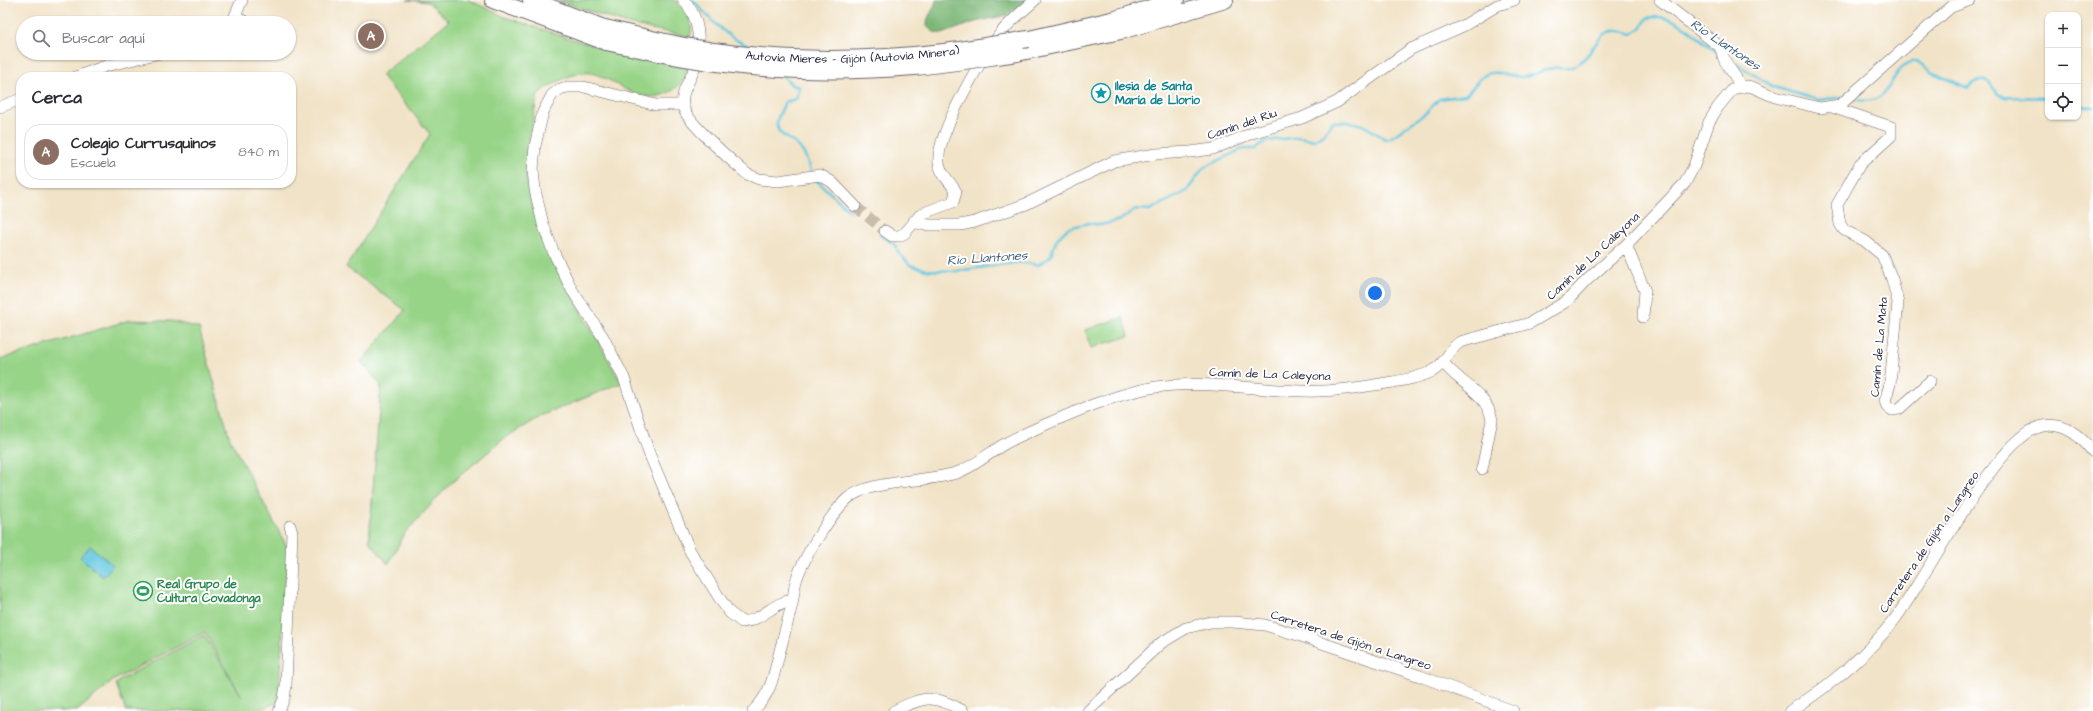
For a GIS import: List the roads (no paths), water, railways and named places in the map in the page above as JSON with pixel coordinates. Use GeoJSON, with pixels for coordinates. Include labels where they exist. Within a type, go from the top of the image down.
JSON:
{"type":"FeatureCollection","features":[{"type":"Feature","properties":{"kind":"highway"},"geometry":{"type":"LineString","coordinates":[[493,0],[606,42],[655,46],[688,60],[736,66],[837,71],[914,67],[1017,53],[1121,31],[1225,0]]}},
{"type":"Feature","properties":{"kind":"highway","name":"Autovía Mieres - Gijón (Autovía Minera)"},"geometry":{"type":"LineString","coordinates":[[531,0],[655,46],[743,54],[834,58],[944,52],[1028,39],[1116,19],[1176,0]]}},
{"type":"Feature","properties":{"kind":"street"},"geometry":{"type":"LineString","coordinates":[[235,16],[242,0]]}},
{"type":"Feature","properties":{"kind":"street"},"geometry":{"type":"LineString","coordinates":[[683,0],[692,11],[699,37],[698,53],[682,99],[684,110],[692,122],[747,174],[759,179],[778,182],[813,176],[826,177],[855,206]]}},
{"type":"Feature","properties":{"kind":"street"},"geometry":{"type":"LineString","coordinates":[[885,231],[892,236],[899,236],[914,221],[926,212],[953,202],[956,192],[942,172],[938,162],[940,148],[946,131],[980,63],[999,34],[1013,19],[1035,0]]}},
{"type":"Feature","properties":{"kind":"street","name":"Camín del Riu"},"geometry":{"type":"LineString","coordinates":[[914,221],[920,224],[930,225],[960,225],[975,222],[1026,204],[1114,161],[1156,154],[1213,149],[1255,132],[1302,118],[1337,102],[1411,49],[1463,26],[1498,5],[1514,0]]}},
{"type":"Feature","properties":{"kind":"street"},"geometry":{"type":"LineString","coordinates":[[1660,0],[1724,56],[1736,75],[1741,88],[1752,87],[1808,106],[1832,108],[1844,102],[1888,65],[1921,32],[1952,7],[1970,0]]}},
{"type":"Feature","properties":{"kind":"street"},"geometry":{"type":"LineString","coordinates":[[90,72],[131,60]]}},
{"type":"Feature","properties":{"kind":"street"},"geometry":{"type":"LineString","coordinates":[[683,105],[656,105],[576,86],[560,90],[552,95],[543,112],[536,146],[534,170],[535,190],[543,224],[553,251],[572,290],[603,337],[624,378],[649,453],[690,551],[730,613],[737,619],[749,622],[776,604],[793,600]]}},
{"type":"Feature","properties":{"kind":"street","name":"Camín de La Caleyona"},"geometry":{"type":"LineString","coordinates":[[753,711],[762,701],[771,686],[793,600],[796,580],[802,565],[832,518],[847,499],[856,493],[879,486],[957,473],[978,462],[1009,441],[1106,398],[1147,389],[1169,386],[1204,385],[1318,391],[1354,388],[1421,376],[1431,372],[1442,362],[1455,345],[1460,342],[1523,326],[1553,312],[1567,301],[1626,245],[1685,183],[1694,166],[1709,122],[1728,94],[1733,89],[1741,88]]}},
{"type":"Feature","properties":{"kind":"street"},"geometry":{"type":"LineString","coordinates":[[0,107],[16,101]]}},
{"type":"Feature","properties":{"kind":"street","name":"Camín de La Mata"},"geometry":{"type":"LineString","coordinates":[[1832,108],[1891,127],[1891,136],[1860,164],[1837,205],[1840,224],[1844,230],[1865,241],[1882,255],[1897,292],[1898,302],[1891,369],[1885,401],[1892,410],[1899,409],[1930,381]]}},
{"type":"Feature","properties":{"kind":"street"},"geometry":{"type":"LineString","coordinates":[[1626,245],[1645,291],[1643,317]]}},
{"type":"Feature","properties":{"kind":"street"},"geometry":{"type":"LineString","coordinates":[[1442,362],[1454,376],[1473,389],[1491,413],[1492,420],[1482,469]]}},
{"type":"Feature","properties":{"kind":"street","name":"Carretera de Gijón a Langreo"},"geometry":{"type":"LineString","coordinates":[[1796,709],[1868,649],[1894,620],[1918,586],[1969,502],[2014,444],[2029,432],[2039,427],[2051,425],[2062,427],[2075,433],[2093,452]]}},
{"type":"Feature","properties":{"kind":"street"},"geometry":{"type":"LineString","coordinates":[[279,711],[284,699],[286,685],[292,533],[290,526]]}},
{"type":"Feature","properties":{"kind":"street","name":"Carretera de Gijón a Langreo"},"geometry":{"type":"LineString","coordinates":[[1088,711],[1161,643],[1186,628],[1211,622],[1234,622],[1265,625],[1420,676],[1513,711]]}},
{"type":"Feature","properties":{"kind":"street"},"geometry":{"type":"LineString","coordinates":[[894,711],[912,702],[932,698],[951,704],[963,711]]}},
{"type":"Feature","properties":{"kind":"water"},"geometry":{"type":"Polygon","coordinates":[[[90,546],[113,565],[103,577],[80,557],[90,546]]]}},
{"type":"Feature","properties":{"kind":"waterway","name":"Rio Llantones"},"geometry":{"type":"LineString","coordinates":[[693,0],[713,22],[728,35],[755,48]]}},
{"type":"Feature","properties":{"kind":"waterway","name":"Rio Llantones"},"geometry":{"type":"LineString","coordinates":[[880,235],[894,244],[899,253],[910,265],[927,270],[957,271],[1020,262],[1038,265],[1050,257],[1057,239],[1068,228],[1089,223],[1101,225],[1120,220],[1136,209],[1150,210],[1187,191],[1203,168],[1242,149],[1255,149],[1266,141],[1299,137],[1314,140],[1324,133],[1332,122],[1349,122],[1360,124],[1385,139],[1390,138],[1426,113],[1439,99],[1465,95],[1481,78],[1487,74],[1499,73],[1524,77],[1553,68],[1570,68],[1583,60],[1598,40],[1604,35],[1611,31],[1620,31],[1632,34],[1641,28],[1647,18],[1658,17],[1676,22],[1685,27],[1717,52]]}},
{"type":"Feature","properties":{"kind":"waterway","name":"Rio Llantones"},"geometry":{"type":"LineString","coordinates":[[1730,60],[1774,87],[1818,100],[1843,97]]}},
{"type":"Feature","properties":{"kind":"waterway","name":"Rio Llantones"},"geometry":{"type":"LineString","coordinates":[[1852,99],[1867,101],[1877,98],[1884,93],[1899,71],[1907,65],[1917,61],[1931,72],[1968,88],[1977,82],[1988,81],[1998,94],[2005,97],[2045,98]]}},
{"type":"Feature","properties":{"kind":"waterway","name":"Rio Llantones"},"geometry":{"type":"LineString","coordinates":[[782,75],[792,85],[799,87],[796,99],[785,102],[778,118],[777,127],[784,136],[800,148],[812,173]]}},
{"type":"Feature","properties":{"kind":"waterway","name":"Rio Llantones"},"geometry":{"type":"LineString","coordinates":[[2081,105],[2093,107]]}},
{"type":"Feature","properties":{"kind":"waterway","name":"Rio Llantones"},"geometry":{"type":"LineString","coordinates":[[815,179],[851,212]]}},
{"type":"Feature","properties":{"kind":"tunnel"},"geometry":{"type":"LineString","coordinates":[[855,206],[885,231]]}},
{"type":"Feature","properties":{"kind":"place","name":"Colegio Currusquinos"},"geometry":{"type":"Point","coordinates":[371,36]}},
{"type":"Feature","properties":{"kind":"place","name":"Ilesia de Santa María de Llorio"},"geometry":{"type":"Point","coordinates":[1101,93]}},
{"type":"Feature","properties":{"kind":"place","name":"Real Grupo de Cultura Covadonga"},"geometry":{"type":"Point","coordinates":[143,591]}}]}
